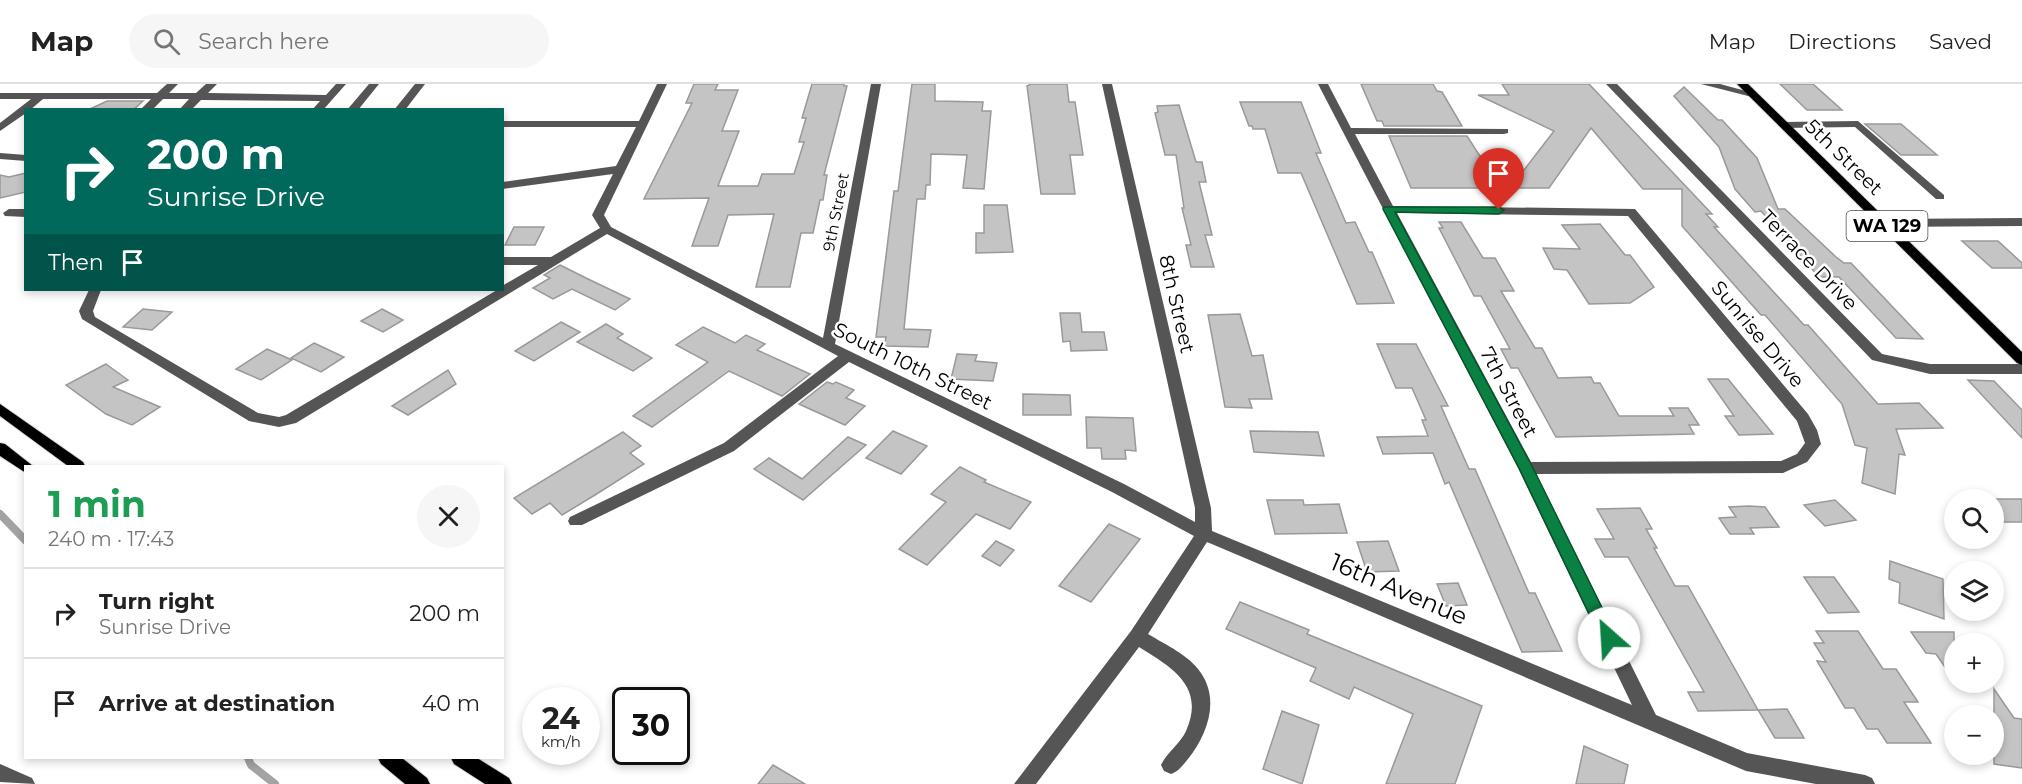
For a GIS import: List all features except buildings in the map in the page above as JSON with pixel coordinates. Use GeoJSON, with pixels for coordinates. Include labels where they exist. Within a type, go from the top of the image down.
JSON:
{"type":"FeatureCollection","features":[{"type":"Feature","properties":{"kind":"main road","name":"5th Street"},"geometry":{"type":"LineString","coordinates":[[1742,84],[2022,360]]}},
{"type":"Feature","properties":{"kind":"main road"},"geometry":{"type":"LineString","coordinates":[[0,409],[77,465]]}},
{"type":"Feature","properties":{"kind":"main road"},"geometry":{"type":"LineString","coordinates":[[0,448],[24,466]]}},
{"type":"Feature","properties":{"kind":"main road"},"geometry":{"type":"LineString","coordinates":[[389,759],[420,784]]}},
{"type":"Feature","properties":{"kind":"main road"},"geometry":{"type":"LineString","coordinates":[[463,759],[502,784]]}},
{"type":"Feature","properties":{"kind":"street"},"geometry":{"type":"LineString","coordinates":[[147,108],[173,84]]}},
{"type":"Feature","properties":{"kind":"street"},"geometry":{"type":"LineString","coordinates":[[186,108],[212,84]]}},
{"type":"Feature","properties":{"kind":"street"},"geometry":{"type":"LineString","coordinates":[[225,98],[241,84]]}},
{"type":"Feature","properties":{"kind":"street"},"geometry":{"type":"LineString","coordinates":[[319,108],[341,84]]}},
{"type":"Feature","properties":{"kind":"street"},"geometry":{"type":"LineString","coordinates":[[354,108],[374,84]]}},
{"type":"Feature","properties":{"kind":"street"},"geometry":{"type":"LineString","coordinates":[[401,108],[420,84]]}},
{"type":"Feature","properties":{"kind":"street"},"geometry":{"type":"LineString","coordinates":[[504,289],[607,229],[598,215],[662,84]]}},
{"type":"Feature","properties":{"kind":"street","name":"9th Street"},"geometry":{"type":"LineString","coordinates":[[828,346],[876,84]]}},
{"type":"Feature","properties":{"kind":"street","name":"8th Street"},"geometry":{"type":"LineString","coordinates":[[1107,84],[1203,508],[1204,534]]}},
{"type":"Feature","properties":{"kind":"street","name":"7th Street"},"geometry":{"type":"LineString","coordinates":[[1323,84],[1526,468],[1650,723]]}},
{"type":"Feature","properties":{"kind":"street","name":"Terrace Drive"},"geometry":{"type":"LineString","coordinates":[[1611,84],[1877,357],[1930,369],[2022,369]]}},
{"type":"Feature","properties":{"kind":"street"},"geometry":{"type":"LineString","coordinates":[[1706,84],[1752,94]]}},
{"type":"Feature","properties":{"kind":"street"},"geometry":{"type":"LineString","coordinates":[[0,96],[329,98]]}},
{"type":"Feature","properties":{"kind":"street"},"geometry":{"type":"LineString","coordinates":[[26,108],[41,96]]}},
{"type":"Feature","properties":{"kind":"street"},"geometry":{"type":"LineString","coordinates":[[0,128],[24,109]]}},
{"type":"Feature","properties":{"kind":"street"},"geometry":{"type":"LineString","coordinates":[[504,124],[642,124]]}},
{"type":"Feature","properties":{"kind":"street"},"geometry":{"type":"LineString","coordinates":[[1783,125],[1858,124],[1940,197]]}},
{"type":"Feature","properties":{"kind":"street"},"geometry":{"type":"LineString","coordinates":[[1347,131],[1504,131]]}},
{"type":"Feature","properties":{"kind":"street"},"geometry":{"type":"LineString","coordinates":[[0,156],[24,158]]}},
{"type":"Feature","properties":{"kind":"street"},"geometry":{"type":"LineString","coordinates":[[504,186],[621,169]]}},
{"type":"Feature","properties":{"kind":"street","name":"Sunrise Drive"},"geometry":{"type":"LineString","coordinates":[[1388,209],[1631,212],[1803,418],[1810,430],[1813,444],[1802,458],[1783,466],[1526,468]]}},
{"type":"Feature","properties":{"kind":"street"},"geometry":{"type":"LineString","coordinates":[[9,213],[24,213]]}},
{"type":"Feature","properties":{"kind":"street"},"geometry":{"type":"LineString","coordinates":[[1884,223],[2022,222]]}},
{"type":"Feature","properties":{"kind":"street","name":"South 10th Street"},"geometry":{"type":"LineString","coordinates":[[607,229],[847,356],[1118,488],[1204,534]]}},
{"type":"Feature","properties":{"kind":"street"},"geometry":{"type":"LineString","coordinates":[[504,261],[550,261]]}},
{"type":"Feature","properties":{"kind":"street"},"geometry":{"type":"LineString","coordinates":[[95,291],[86,311],[89,319],[254,417],[279,422],[291,419],[501,291]]}},
{"type":"Feature","properties":{"kind":"street"},"geometry":{"type":"LineString","coordinates":[[576,521],[729,447],[847,356]]}},
{"type":"Feature","properties":{"kind":"street"},"geometry":{"type":"LineString","coordinates":[[1024,784],[1137,636],[1204,534]]}},
{"type":"Feature","properties":{"kind":"street","name":"16th Avenue"},"geometry":{"type":"LineString","coordinates":[[1204,534],[1746,762],[1865,784]]}},
{"type":"Feature","properties":{"kind":"street"},"geometry":{"type":"LineString","coordinates":[[1137,636],[1180,663],[1194,678],[1202,704],[1195,735],[1171,765]]}},
{"type":"Feature","properties":{"kind":"street"},"geometry":{"type":"LineString","coordinates":[[0,773],[25,784]]}},
{"type":"Feature","properties":{"kind":"waterway"},"geometry":{"type":"LineString","coordinates":[[0,514],[24,539]]}},
{"type":"Feature","properties":{"kind":"waterway"},"geometry":{"type":"LineString","coordinates":[[248,759],[251,765],[275,784]]}},
{"type":"Feature","properties":{"kind":"route"},"geometry":{"type":"LineString","coordinates":[[1499,210],[1388,209],[1526,468],[1609,638]]}}]}
